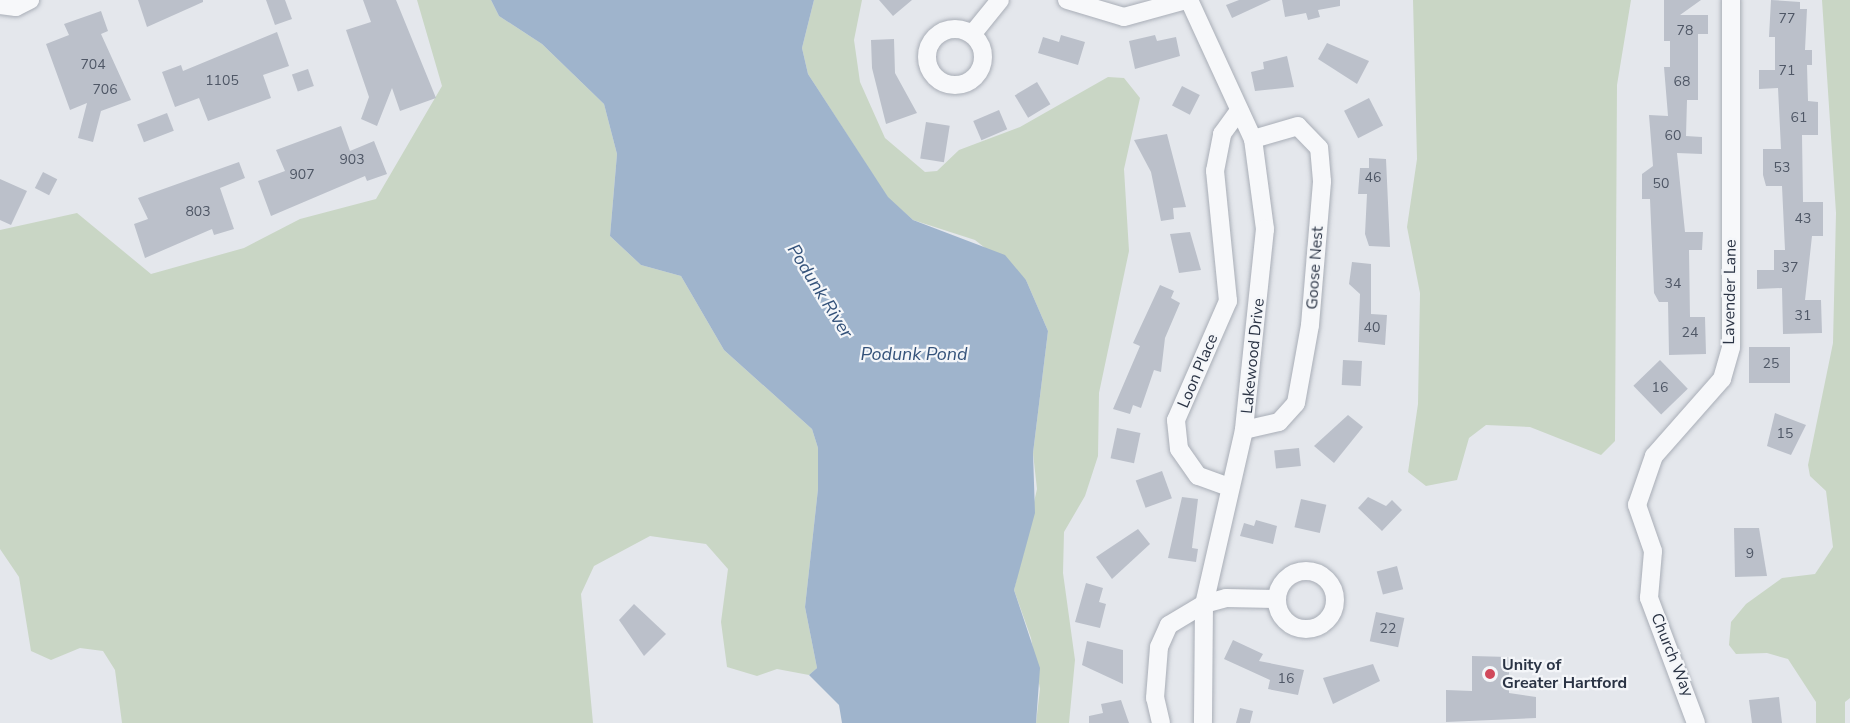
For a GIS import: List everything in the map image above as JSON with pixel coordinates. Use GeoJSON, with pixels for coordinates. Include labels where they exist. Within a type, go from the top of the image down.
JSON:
{"type":"FeatureCollection","features":[{"type":"Feature","properties":{"kind":"street"},"geometry":{"type":"LineString","coordinates":[[0,5],[16,7],[30,0]]}},
{"type":"Feature","properties":{"kind":"street"},"geometry":{"type":"LineString","coordinates":[[974,32],[1000,0]]}},
{"type":"Feature","properties":{"kind":"street","name":"Lakewood Drive"},"geometry":{"type":"LineString","coordinates":[[1067,0],[1124,17],[1188,0],[1253,139],[1265,230],[1259,302],[1244,430],[1229,487],[1204,604],[1203,723]]}},
{"type":"Feature","properties":{"kind":"street","name":"Lavender Lane"},"geometry":{"type":"LineString","coordinates":[[1653,551],[1638,518],[1641,486],[1654,456],[1722,379],[1731,347],[1731,0]]}},
{"type":"Feature","properties":{"kind":"street","name":"Loon Place"},"geometry":{"type":"LineString","coordinates":[[1229,487],[1198,476],[1179,449],[1176,420],[1228,301],[1215,171],[1222,134],[1239,111]]}},
{"type":"Feature","properties":{"kind":"street","name":"Goose Nest"},"geometry":{"type":"LineString","coordinates":[[1244,430],[1279,422],[1296,403],[1310,326],[1322,181],[1319,148],[1298,126],[1253,139]]}},
{"type":"Feature","properties":{"kind":"street"},"geometry":{"type":"LineString","coordinates":[[1228,301],[1259,302]]}},
{"type":"Feature","properties":{"kind":"street","name":"Church Way"},"geometry":{"type":"LineString","coordinates":[[1653,551],[1649,598],[1696,723]]}},
{"type":"Feature","properties":{"kind":"street"},"geometry":{"type":"LineString","coordinates":[[1161,723],[1155,698],[1159,647],[1169,625],[1204,604],[1275,599]]}},
{"type":"Feature","properties":{"kind":"green space"},"geometry":{"type":"Polygon","coordinates":[[[417,0],[491,0],[499,16],[542,44],[604,104],[617,154],[610,236],[641,265],[681,276],[724,350],[812,429],[818,448],[818,489],[805,607],[817,668],[809,675],[777,669],[757,676],[727,667],[721,622],[728,569],[706,544],[650,536],[594,566],[581,594],[593,723],[122,723],[115,670],[103,651],[80,648],[51,660],[31,651],[19,577],[0,549],[0,230],[77,213],[151,274],[244,248],[300,219],[376,199],[442,86],[417,0]]]}},
{"type":"Feature","properties":{"kind":"green space"},"geometry":{"type":"Polygon","coordinates":[[[814,0],[862,0],[854,40],[860,82],[885,138],[925,172],[937,171],[959,150],[1020,127],[1108,77],[1124,78],[1140,98],[1124,169],[1129,251],[1099,393],[1098,456],[1085,496],[1064,532],[1063,573],[1075,660],[1069,723],[1036,723],[1040,689],[1031,638],[1014,590],[1037,489],[1033,453],[1048,331],[1026,280],[975,240],[913,220],[888,198],[808,74],[802,48],[814,0]]]}},
{"type":"Feature","properties":{"kind":"green space"},"geometry":{"type":"Polygon","coordinates":[[[1413,0],[1631,0],[1617,85],[1615,441],[1601,455],[1530,427],[1486,425],[1469,438],[1457,480],[1426,486],[1408,472],[1418,404],[1420,293],[1407,227],[1417,159],[1413,0]]]}},
{"type":"Feature","properties":{"kind":"green space"},"geometry":{"type":"Polygon","coordinates":[[[1822,0],[1850,0],[1850,698],[1845,702],[1845,723],[1816,723],[1816,702],[1788,659],[1767,653],[1736,654],[1729,645],[1731,622],[1746,604],[1782,578],[1815,574],[1833,547],[1826,491],[1810,476],[1808,465],[1833,343],[1836,213],[1822,0]]]}},
{"type":"Feature","properties":{"kind":"water","name":"Podunk Pond"},"geometry":{"type":"Polygon","coordinates":[[[491,0],[814,0],[802,48],[808,74],[888,197],[913,220],[1005,255],[1026,280],[1048,331],[1033,453],[1035,513],[1014,590],[1040,668],[1036,723],[842,723],[839,705],[809,675],[817,668],[805,607],[818,489],[818,448],[812,429],[724,350],[681,276],[641,265],[610,236],[617,154],[604,104],[542,44],[499,16],[491,0]]]}},
{"type":"Feature","properties":{"kind":"building"},"geometry":{"type":"Polygon","coordinates":[[[138,0],[203,0],[203,2],[147,27],[138,0]]]}},
{"type":"Feature","properties":{"kind":"building"},"geometry":{"type":"Polygon","coordinates":[[[266,0],[285,0],[292,19],[275,25],[266,0]]]}},
{"type":"Feature","properties":{"kind":"building"},"geometry":{"type":"Polygon","coordinates":[[[363,0],[396,0],[436,98],[400,111],[392,88],[377,126],[361,119],[369,97],[346,30],[371,22],[363,0]]]}},
{"type":"Feature","properties":{"kind":"building"},"geometry":{"type":"Polygon","coordinates":[[[879,0],[912,0],[893,16],[879,0]]]}},
{"type":"Feature","properties":{"kind":"building"},"geometry":{"type":"Polygon","coordinates":[[[1239,0],[1271,0],[1232,18],[1226,5],[1239,0]]]}},
{"type":"Feature","properties":{"kind":"building"},"geometry":{"type":"Polygon","coordinates":[[[1282,0],[1340,0],[1340,6],[1318,10],[1320,17],[1308,20],[1306,13],[1285,17],[1282,0]]]}},
{"type":"Feature","properties":{"kind":"building"},"geometry":{"type":"Polygon","coordinates":[[[1664,0],[1701,0],[1680,15],[1708,15],[1708,34],[1698,34],[1698,100],[1687,100],[1686,136],[1702,137],[1702,154],[1677,153],[1685,232],[1703,232],[1702,250],[1689,250],[1690,317],[1705,317],[1706,354],[1669,355],[1668,302],[1659,302],[1654,293],[1650,199],[1642,199],[1642,174],[1653,166],[1649,115],[1668,116],[1664,67],[1670,67],[1670,41],[1664,41],[1664,0]]]}},
{"type":"Feature","properties":{"kind":"building"},"geometry":{"type":"Polygon","coordinates":[[[1771,0],[1800,2],[1800,9],[1807,9],[1805,50],[1812,50],[1812,65],[1807,65],[1808,101],[1818,102],[1818,135],[1802,135],[1803,202],[1823,202],[1823,236],[1812,236],[1805,300],[1821,300],[1822,333],[1783,334],[1782,288],[1757,289],[1757,270],[1774,270],[1774,250],[1785,250],[1782,186],[1766,186],[1763,175],[1763,149],[1781,149],[1778,88],[1759,89],[1759,70],[1775,70],[1775,37],[1769,37],[1771,0]]]}},
{"type":"Feature","properties":{"kind":"building"},"geometry":{"type":"Polygon","coordinates":[[[101,11],[108,31],[101,34],[131,100],[101,111],[93,142],[78,138],[87,103],[70,110],[46,44],[69,35],[64,24],[101,11]]]}},
{"type":"Feature","properties":{"kind":"building"},"geometry":{"type":"Polygon","coordinates":[[[277,32],[289,66],[263,75],[271,98],[208,121],[199,98],[175,107],[162,72],[181,65],[183,71],[277,32]]]}},
{"type":"Feature","properties":{"kind":"building"},"geometry":{"type":"Polygon","coordinates":[[[1061,35],[1085,42],[1078,65],[1038,53],[1043,37],[1059,42],[1061,35]]]}},
{"type":"Feature","properties":{"kind":"building"},"geometry":{"type":"Polygon","coordinates":[[[1155,35],[1157,41],[1176,37],[1180,56],[1135,69],[1129,41],[1155,35]]]}},
{"type":"Feature","properties":{"kind":"building"},"geometry":{"type":"Polygon","coordinates":[[[894,39],[895,73],[917,113],[886,124],[872,68],[871,40],[894,39]]]}},
{"type":"Feature","properties":{"kind":"building"},"geometry":{"type":"Polygon","coordinates":[[[1327,43],[1369,61],[1357,84],[1318,59],[1327,43]]]}},
{"type":"Feature","properties":{"kind":"building"},"geometry":{"type":"Polygon","coordinates":[[[1287,56],[1294,87],[1255,91],[1251,72],[1264,69],[1263,62],[1287,56]]]}},
{"type":"Feature","properties":{"kind":"building"},"geometry":{"type":"Polygon","coordinates":[[[308,69],[314,86],[298,92],[292,75],[308,69]]]}},
{"type":"Feature","properties":{"kind":"building"},"geometry":{"type":"Polygon","coordinates":[[[1037,82],[1050,104],[1028,118],[1015,95],[1037,82]]]}},
{"type":"Feature","properties":{"kind":"building"},"geometry":{"type":"Polygon","coordinates":[[[1182,86],[1200,95],[1190,115],[1172,106],[1182,86]]]}},
{"type":"Feature","properties":{"kind":"building"},"geometry":{"type":"Polygon","coordinates":[[[1369,98],[1383,126],[1358,138],[1344,111],[1369,98]]]}},
{"type":"Feature","properties":{"kind":"building"},"geometry":{"type":"Polygon","coordinates":[[[999,110],[1007,129],[981,140],[973,121],[999,110]]]}},
{"type":"Feature","properties":{"kind":"building"},"geometry":{"type":"Polygon","coordinates":[[[167,113],[174,131],[144,142],[137,124],[167,113]]]}},
{"type":"Feature","properties":{"kind":"building"},"geometry":{"type":"Polygon","coordinates":[[[926,122],[950,126],[944,162],[920,159],[926,122]]]}},
{"type":"Feature","properties":{"kind":"building"},"geometry":{"type":"Polygon","coordinates":[[[341,126],[350,151],[374,141],[387,174],[367,181],[365,176],[271,216],[258,181],[285,171],[276,150],[341,126]]]}},
{"type":"Feature","properties":{"kind":"building"},"geometry":{"type":"Polygon","coordinates":[[[1167,134],[1186,207],[1173,208],[1174,219],[1161,221],[1151,172],[1134,140],[1167,134]]]}},
{"type":"Feature","properties":{"kind":"building"},"geometry":{"type":"Polygon","coordinates":[[[1369,158],[1386,159],[1390,247],[1369,246],[1365,234],[1367,194],[1358,194],[1360,168],[1369,168],[1369,158]]]}},
{"type":"Feature","properties":{"kind":"building"},"geometry":{"type":"Polygon","coordinates":[[[239,162],[245,178],[220,188],[234,229],[214,235],[212,229],[145,258],[134,224],[148,219],[138,198],[239,162]]]}},
{"type":"Feature","properties":{"kind":"building"},"geometry":{"type":"Polygon","coordinates":[[[43,172],[57,179],[49,195],[35,188],[43,172]]]}},
{"type":"Feature","properties":{"kind":"building"},"geometry":{"type":"Polygon","coordinates":[[[0,179],[27,191],[11,225],[0,220],[0,179]]]}},
{"type":"Feature","properties":{"kind":"building"},"geometry":{"type":"Polygon","coordinates":[[[1190,232],[1201,270],[1179,273],[1170,234],[1190,232]]]}},
{"type":"Feature","properties":{"kind":"building"},"geometry":{"type":"Polygon","coordinates":[[[1352,262],[1371,264],[1371,314],[1387,315],[1385,345],[1358,342],[1360,294],[1349,284],[1352,262]]]}},
{"type":"Feature","properties":{"kind":"building"},"geometry":{"type":"Polygon","coordinates":[[[1160,285],[1174,291],[1171,298],[1180,303],[1165,338],[1161,372],[1154,370],[1141,408],[1133,405],[1130,414],[1113,409],[1140,346],[1133,343],[1160,285]]]}},
{"type":"Feature","properties":{"kind":"building"},"geometry":{"type":"Polygon","coordinates":[[[1749,347],[1790,347],[1790,383],[1749,383],[1749,347]]]}},
{"type":"Feature","properties":{"kind":"building"},"geometry":{"type":"Polygon","coordinates":[[[1343,360],[1362,361],[1361,386],[1342,385],[1343,360]]]}},
{"type":"Feature","properties":{"kind":"building"},"geometry":{"type":"Polygon","coordinates":[[[1660,360],[1688,389],[1661,414],[1633,386],[1660,360]]]}},
{"type":"Feature","properties":{"kind":"building"},"geometry":{"type":"Polygon","coordinates":[[[1775,413],[1806,425],[1791,455],[1767,446],[1775,413]]]}},
{"type":"Feature","properties":{"kind":"building"},"geometry":{"type":"Polygon","coordinates":[[[1348,415],[1363,427],[1334,463],[1314,446],[1348,415]]]}},
{"type":"Feature","properties":{"kind":"building"},"geometry":{"type":"Polygon","coordinates":[[[1117,428],[1140,433],[1134,463],[1111,458],[1117,428]]]}},
{"type":"Feature","properties":{"kind":"building"},"geometry":{"type":"Polygon","coordinates":[[[1299,448],[1301,466],[1276,469],[1274,451],[1299,448]]]}},
{"type":"Feature","properties":{"kind":"building"},"geometry":{"type":"Polygon","coordinates":[[[1162,471],[1172,498],[1146,508],[1136,481],[1162,471]]]}},
{"type":"Feature","properties":{"kind":"building"},"geometry":{"type":"Polygon","coordinates":[[[1182,497],[1198,499],[1192,548],[1198,549],[1196,562],[1168,558],[1182,497]]]}},
{"type":"Feature","properties":{"kind":"building"},"geometry":{"type":"Polygon","coordinates":[[[1368,497],[1386,506],[1392,500],[1402,510],[1382,531],[1358,508],[1368,497]]]}},
{"type":"Feature","properties":{"kind":"building"},"geometry":{"type":"Polygon","coordinates":[[[1301,499],[1326,505],[1320,533],[1294,527],[1301,499]]]}},
{"type":"Feature","properties":{"kind":"building"},"geometry":{"type":"Polygon","coordinates":[[[1256,520],[1277,526],[1273,544],[1240,536],[1244,523],[1254,526],[1256,520]]]}},
{"type":"Feature","properties":{"kind":"building"},"geometry":{"type":"Polygon","coordinates":[[[1734,528],[1759,528],[1767,576],[1735,577],[1734,528]]]}},
{"type":"Feature","properties":{"kind":"building"},"geometry":{"type":"Polygon","coordinates":[[[1138,529],[1150,544],[1112,579],[1096,557],[1138,529]]]}},
{"type":"Feature","properties":{"kind":"building"},"geometry":{"type":"Polygon","coordinates":[[[1397,566],[1403,589],[1383,595],[1377,571],[1397,566]]]}},
{"type":"Feature","properties":{"kind":"building"},"geometry":{"type":"Polygon","coordinates":[[[1086,583],[1103,588],[1099,602],[1106,604],[1100,628],[1075,622],[1086,583]]]}},
{"type":"Feature","properties":{"kind":"building"},"geometry":{"type":"Polygon","coordinates":[[[634,604],[666,634],[644,656],[619,620],[634,604]]]}},
{"type":"Feature","properties":{"kind":"building"},"geometry":{"type":"Polygon","coordinates":[[[1376,612],[1404,618],[1398,647],[1370,641],[1376,612]]]}},
{"type":"Feature","properties":{"kind":"building"},"geometry":{"type":"Polygon","coordinates":[[[1233,640],[1263,654],[1259,661],[1304,670],[1298,695],[1268,689],[1270,680],[1224,659],[1233,640]]]}},
{"type":"Feature","properties":{"kind":"building"},"geometry":{"type":"Polygon","coordinates":[[[1087,641],[1123,650],[1123,684],[1082,665],[1087,641]]]}},
{"type":"Feature","properties":{"kind":"building","name":"Unity of Greater Hartford"},"geometry":{"type":"Polygon","coordinates":[[[1472,656],[1509,657],[1509,693],[1536,697],[1536,718],[1446,722],[1446,690],[1472,691],[1472,656]]]}},
{"type":"Feature","properties":{"kind":"building"},"geometry":{"type":"Polygon","coordinates":[[[1373,664],[1380,681],[1333,704],[1323,678],[1373,664]]]}},
{"type":"Feature","properties":{"kind":"building"},"geometry":{"type":"Polygon","coordinates":[[[1779,697],[1782,723],[1752,723],[1749,700],[1779,697]]]}},
{"type":"Feature","properties":{"kind":"building"},"geometry":{"type":"Polygon","coordinates":[[[1121,700],[1129,723],[1089,723],[1089,716],[1103,713],[1101,704],[1121,700]]]}},
{"type":"Feature","properties":{"kind":"building"},"geometry":{"type":"Polygon","coordinates":[[[1240,708],[1253,711],[1250,723],[1236,723],[1240,708]]]}},
{"type":"Feature","properties":{"kind":"place","name":"Unity of Greater Hartford"},"geometry":{"type":"Point","coordinates":[1490,674]}},
{"type":"Feature","properties":{"kind":"water label","name":"Podunk River"},"geometry":{"type":"Point","coordinates":[820,291]}}]}
